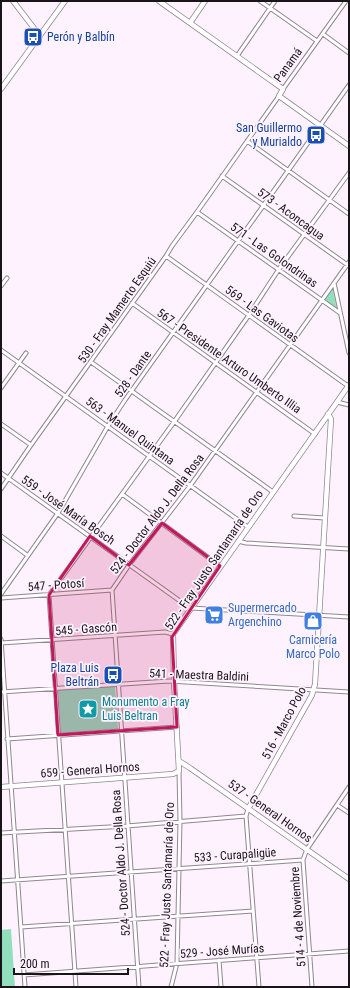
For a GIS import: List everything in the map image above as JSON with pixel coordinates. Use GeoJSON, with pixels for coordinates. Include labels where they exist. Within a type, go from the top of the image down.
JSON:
{"type":"FeatureCollection","features":[{"type":"Feature","properties":{"kind":"street"},"geometry":{"type":"LineString","coordinates":[[13,1],[40,36]]}},
{"type":"Feature","properties":{"kind":"street"},"geometry":{"type":"LineString","coordinates":[[1,89],[64,1]]}},
{"type":"Feature","properties":{"kind":"street"},"geometry":{"type":"LineString","coordinates":[[159,1],[283,88]]}},
{"type":"Feature","properties":{"kind":"street"},"geometry":{"type":"LineString","coordinates":[[190,23],[205,1]]}},
{"type":"Feature","properties":{"kind":"street"},"geometry":{"type":"LineString","coordinates":[[260,1],[317,41]]}},
{"type":"Feature","properties":{"kind":"street"},"geometry":{"type":"LineString","coordinates":[[237,56],[275,1]]}},
{"type":"Feature","properties":{"kind":"street","name":"Panamá"},"geometry":{"type":"LineString","coordinates":[[247,141],[283,88],[346,1]]}},
{"type":"Feature","properties":{"kind":"street"},"geometry":{"type":"LineString","coordinates":[[323,34],[349,53]]}},
{"type":"Feature","properties":{"kind":"street","name":"528 - Dante"},"geometry":{"type":"LineString","coordinates":[[1,594],[58,513],[108,426],[349,85]]}},
{"type":"Feature","properties":{"kind":"street"},"geometry":{"type":"LineString","coordinates":[[278,96],[349,146]]}},
{"type":"Feature","properties":{"kind":"street"},"geometry":{"type":"LineString","coordinates":[[247,141],[349,214]]}},
{"type":"Feature","properties":{"kind":"street","name":"530 - Fray Mamerto Esquiú"},"geometry":{"type":"LineString","coordinates":[[1,489],[247,141]]}},
{"type":"Feature","properties":{"kind":"street"},"geometry":{"type":"LineString","coordinates":[[76,987],[49,595],[90,536],[174,422],[249,315],[279,269],[349,173]]}},
{"type":"Feature","properties":{"kind":"street","name":"573 - Aconcagua"},"geometry":{"type":"LineString","coordinates":[[222,176],[304,235],[348,264]]}},
{"type":"Feature","properties":{"kind":"street","name":"571 - Las Golondrinas"},"geometry":{"type":"LineString","coordinates":[[197,212],[340,313]]}},
{"type":"Feature","properties":{"kind":"street","name":"569 - Las Gaviotas"},"geometry":{"type":"LineString","coordinates":[[166,256],[348,386]]}},
{"type":"Feature","properties":{"kind":"street","name":"524 - Doctor Aldo J. Della Rosa"},"geometry":{"type":"LineString","coordinates":[[139,987],[112,590],[130,564],[190,486],[348,264]]}},
{"type":"Feature","properties":{"kind":"street"},"geometry":{"type":"LineString","coordinates":[[1,286],[7,278]]}},
{"type":"Feature","properties":{"kind":"street","name":"571 - Las Golondrinas"},"geometry":{"type":"LineString","coordinates":[[334,283],[349,353]]}},
{"type":"Feature","properties":{"kind":"street","name":"567 - Presidente Arturo Umberto Illia"},"geometry":{"type":"LineString","coordinates":[[132,303],[315,434]]}},
{"type":"Feature","properties":{"kind":"street","name":"563 - Manuel Quintana"},"geometry":{"type":"LineString","coordinates":[[1,350],[248,527]]}},
{"type":"Feature","properties":{"kind":"street"},"geometry":{"type":"LineString","coordinates":[[1,388],[26,353]]}},
{"type":"Feature","properties":{"kind":"street"},"geometry":{"type":"LineString","coordinates":[[91,362],[273,492]]}},
{"type":"Feature","properties":{"kind":"street","name":"522 - Fray Justo Santamaría de Oro"},"geometry":{"type":"LineString","coordinates":[[171,987],[177,963],[180,821],[179,761],[176,727],[173,634],[348,386]]}},
{"type":"Feature","properties":{"kind":"street"},"geometry":{"type":"LineString","coordinates":[[337,402],[349,405]]}},
{"type":"Feature","properties":{"kind":"street","name":"516 - Marco Polo"},"geometry":{"type":"LineString","coordinates":[[259,987],[246,816],[248,809],[314,690],[324,548],[330,419],[328,414]]}},
{"type":"Feature","properties":{"kind":"street"},"geometry":{"type":"LineString","coordinates":[[1,424],[31,445]]}},
{"type":"Feature","properties":{"kind":"street","name":"559 - José María Bosch"},"geometry":{"type":"LineString","coordinates":[[1,473],[191,608]]}},
{"type":"Feature","properties":{"kind":"street"},"geometry":{"type":"LineString","coordinates":[[122,494],[220,566]]}},
{"type":"Feature","properties":{"kind":"street"},"geometry":{"type":"LineString","coordinates":[[294,516],[325,518]]}},
{"type":"Feature","properties":{"kind":"street"},"geometry":{"type":"LineString","coordinates":[[1,536],[27,555]]}},
{"type":"Feature","properties":{"kind":"street"},"geometry":{"type":"LineString","coordinates":[[238,541],[246,543],[349,549]]}},
{"type":"Feature","properties":{"kind":"street","name":"547 - Potosí"},"geometry":{"type":"LineString","coordinates":[[1,598],[112,590]]}},
{"type":"Feature","properties":{"kind":"street"},"geometry":{"type":"LineString","coordinates":[[191,608],[349,617]]}},
{"type":"Feature","properties":{"kind":"street","name":"545 - Gascón"},"geometry":{"type":"LineString","coordinates":[[1,643],[165,632],[173,634]]}},
{"type":"Feature","properties":{"kind":"street"},"geometry":{"type":"LineString","coordinates":[[1,639],[3,692],[25,987]]}},
{"type":"Feature","properties":{"kind":"street","name":"541 - Maestra Baldini"},"geometry":{"type":"LineString","coordinates":[[3,692],[174,681],[349,692]]}},
{"type":"Feature","properties":{"kind":"street"},"geometry":{"type":"LineString","coordinates":[[7,738],[176,727]]}},
{"type":"Feature","properties":{"kind":"street","name":"537 - General Hornos"},"geometry":{"type":"LineString","coordinates":[[179,761],[349,879]]}},
{"type":"Feature","properties":{"kind":"street","name":"659 - General Hornos"},"geometry":{"type":"LineString","coordinates":[[1,787],[173,774],[179,771]]}},
{"type":"Feature","properties":{"kind":"street","name":"514 - 4 de Noviembre"},"geometry":{"type":"LineString","coordinates":[[312,987],[303,860],[307,850],[349,787]]}},
{"type":"Feature","properties":{"kind":"street"},"geometry":{"type":"LineString","coordinates":[[337,805],[349,813]]}},
{"type":"Feature","properties":{"kind":"street"},"geometry":{"type":"LineString","coordinates":[[1,834],[127,826],[246,816]]}},
{"type":"Feature","properties":{"kind":"street","name":"533 - Curapaligüe"},"geometry":{"type":"LineString","coordinates":[[1,881],[303,860]]}},
{"type":"Feature","properties":{"kind":"street"},"geometry":{"type":"LineString","coordinates":[[21,927],[253,911]]}},
{"type":"Feature","properties":{"kind":"street","name":"529 - José Murías"},"geometry":{"type":"LineString","coordinates":[[24,974],[310,955],[349,951]]}},
{"type":"Feature","properties":{"kind":"street"},"geometry":{"type":"LineString","coordinates":[[219,960],[221,987]]}},
{"type":"Feature","properties":{"kind":"highlighted area"},"geometry":{"type":"Polygon","coordinates":[[[162,523],[220,566],[172,637],[177,727],[58,735],[49,595],[90,536],[129,565],[162,523]]]}},
{"type":"Feature","properties":{"kind":"green space"},"geometry":{"type":"Polygon","coordinates":[[[332,286],[337,309],[324,299],[332,286]]]}},
{"type":"Feature","properties":{"kind":"green space"},"geometry":{"type":"Polygon","coordinates":[[[115,685],[118,729],[61,733],[58,690],[115,685]]]}},
{"type":"Feature","properties":{"kind":"green space"},"geometry":{"type":"Polygon","coordinates":[[[11,929],[15,987],[1,987],[1,930],[11,929]]]}},
{"type":"Feature","properties":{"kind":"place","name":"Perón y Balbín"},"geometry":{"type":"Point","coordinates":[33,37]}},
{"type":"Feature","properties":{"kind":"place","name":"San Guillermo y Murialdo"},"geometry":{"type":"Point","coordinates":[316,135]}},
{"type":"Feature","properties":{"kind":"place","name":"Supermercado Argenchino"},"geometry":{"type":"Point","coordinates":[214,615]}},
{"type":"Feature","properties":{"kind":"place","name":"Carnicería Marco Polo"},"geometry":{"type":"Point","coordinates":[313,621]}},
{"type":"Feature","properties":{"kind":"place","name":"Plaza Luis Beltrán"},"geometry":{"type":"Point","coordinates":[113,675]}},
{"type":"Feature","properties":{"kind":"place","name":"Monumento a Fray Luis Beltran"},"geometry":{"type":"Point","coordinates":[88,709]}}]}
